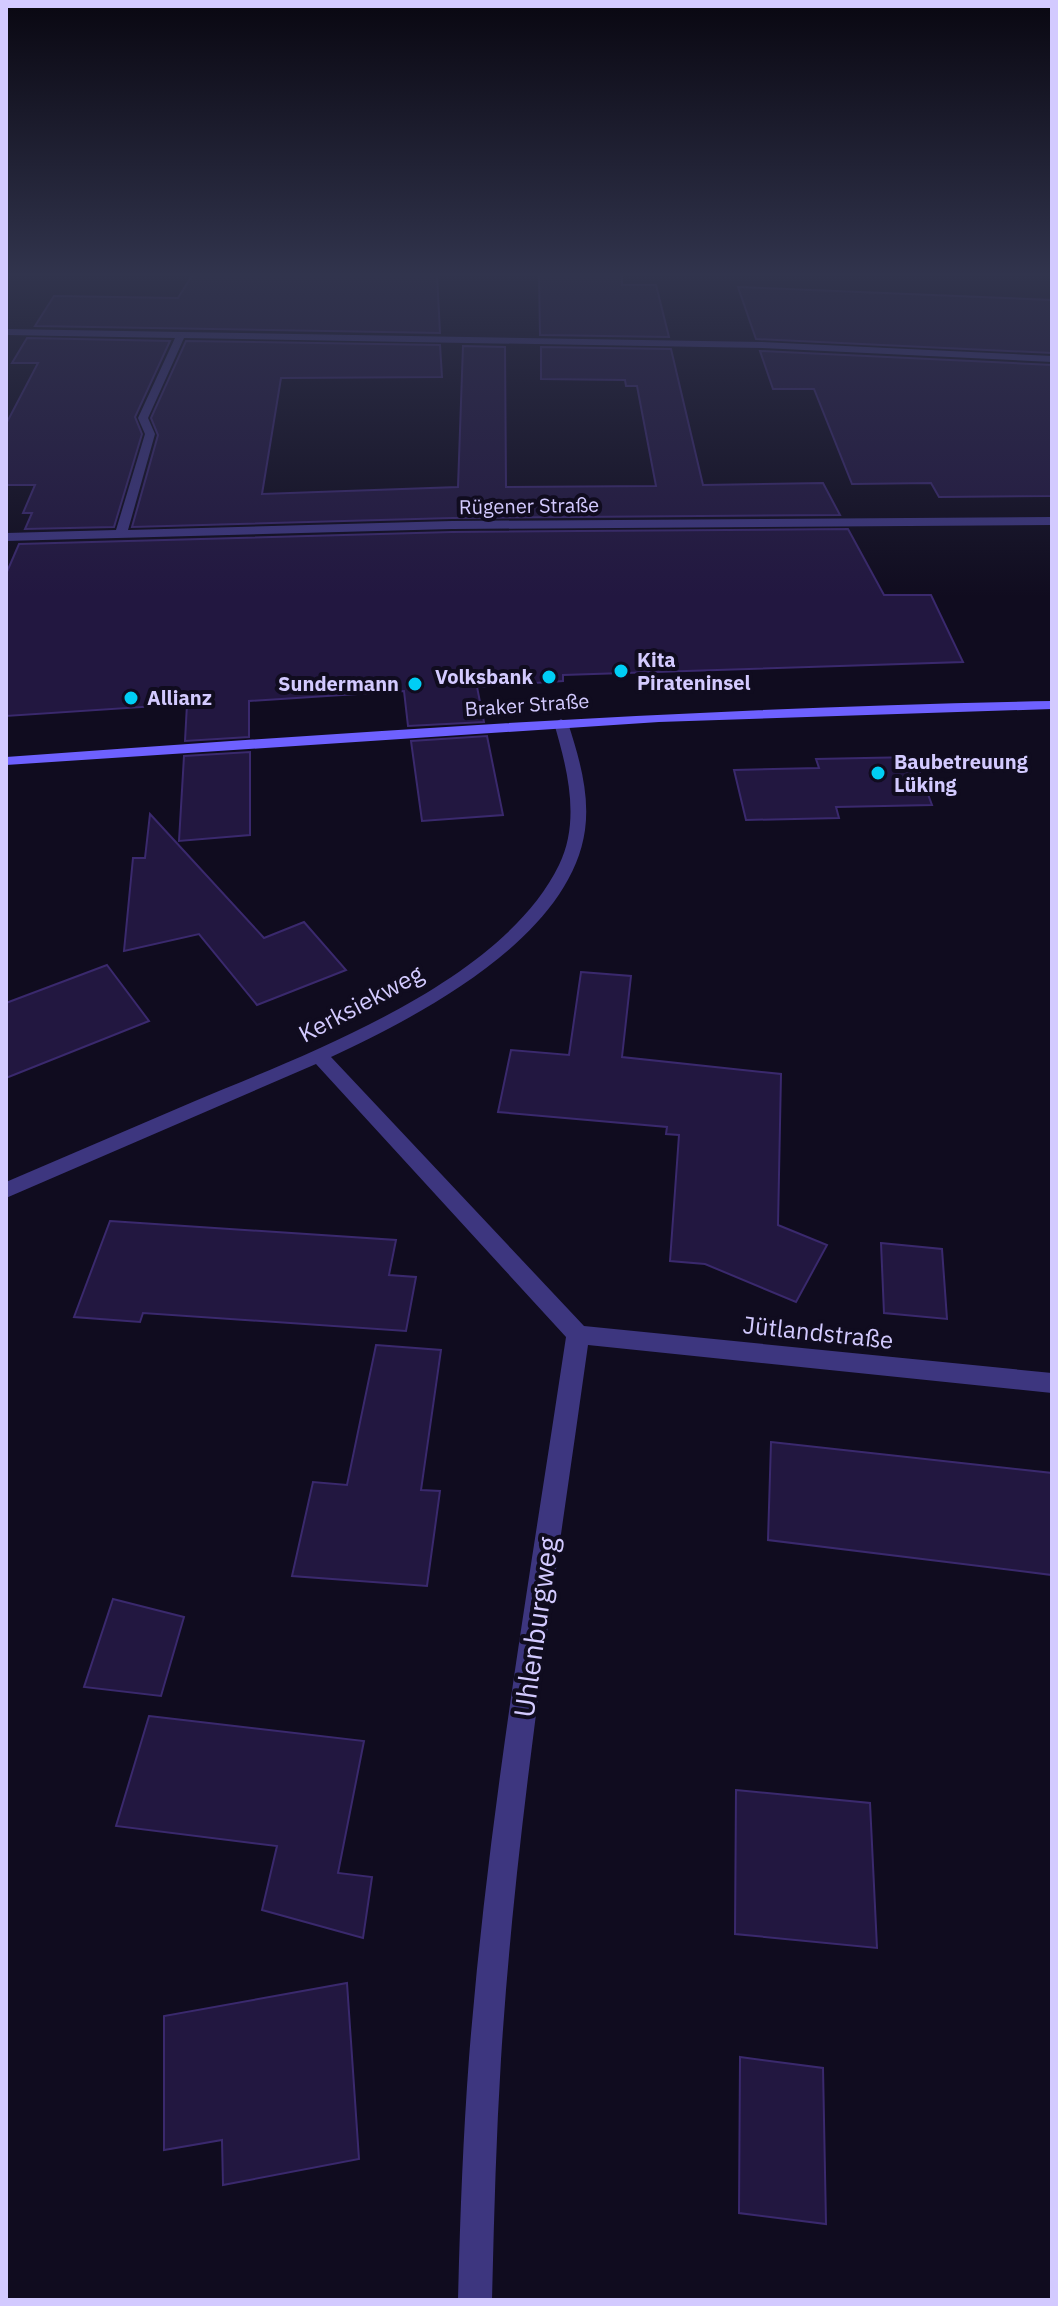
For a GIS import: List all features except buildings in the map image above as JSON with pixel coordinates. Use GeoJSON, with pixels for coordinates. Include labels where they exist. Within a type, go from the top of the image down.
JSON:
{"type":"FeatureCollection","features":[{"type":"Feature","properties":{"kind":"main road","name":"Braker Straße"},"geometry":{"type":"LineString","coordinates":[[6,761],[561,723],[810,710],[1052,705]]}},
{"type":"Feature","properties":{"kind":"street"},"geometry":{"type":"LineString","coordinates":[[121,533],[150,434],[143,418],[160,382]]}},
{"type":"Feature","properties":{"kind":"street","name":"Rügener Straße"},"geometry":{"type":"LineString","coordinates":[[6,537],[452,525],[1052,521]]}},
{"type":"Feature","properties":{"kind":"street","name":"Kerksiekweg"},"geometry":{"type":"LineString","coordinates":[[6,1190],[319,1056],[405,1013],[471,971],[533,916],[567,864],[575,833],[577,779],[561,723]]}},
{"type":"Feature","properties":{"kind":"street"},"geometry":{"type":"LineString","coordinates":[[319,1056],[578,1335]]}},
{"type":"Feature","properties":{"kind":"street","name":"Jütlandstraße"},"geometry":{"type":"LineString","coordinates":[[578,1335],[1052,1383]]}},
{"type":"Feature","properties":{"kind":"street","name":"Uhlenburgweg"},"geometry":{"type":"LineString","coordinates":[[475,2300],[482,2060],[502,1869],[578,1335]]}},
{"type":"Feature","properties":{"kind":"place","name":"Kita Pirateninsel"},"geometry":{"type":"Point","coordinates":[621,671]}},
{"type":"Feature","properties":{"kind":"place","name":"Volksbank"},"geometry":{"type":"Point","coordinates":[549,677]}},
{"type":"Feature","properties":{"kind":"place","name":"Sundermann"},"geometry":{"type":"Point","coordinates":[415,684]}},
{"type":"Feature","properties":{"kind":"place","name":"Allianz"},"geometry":{"type":"Point","coordinates":[131,698]}},
{"type":"Feature","properties":{"kind":"place","name":"Baubetreuung Lüking"},"geometry":{"type":"Point","coordinates":[878,773]}}]}
